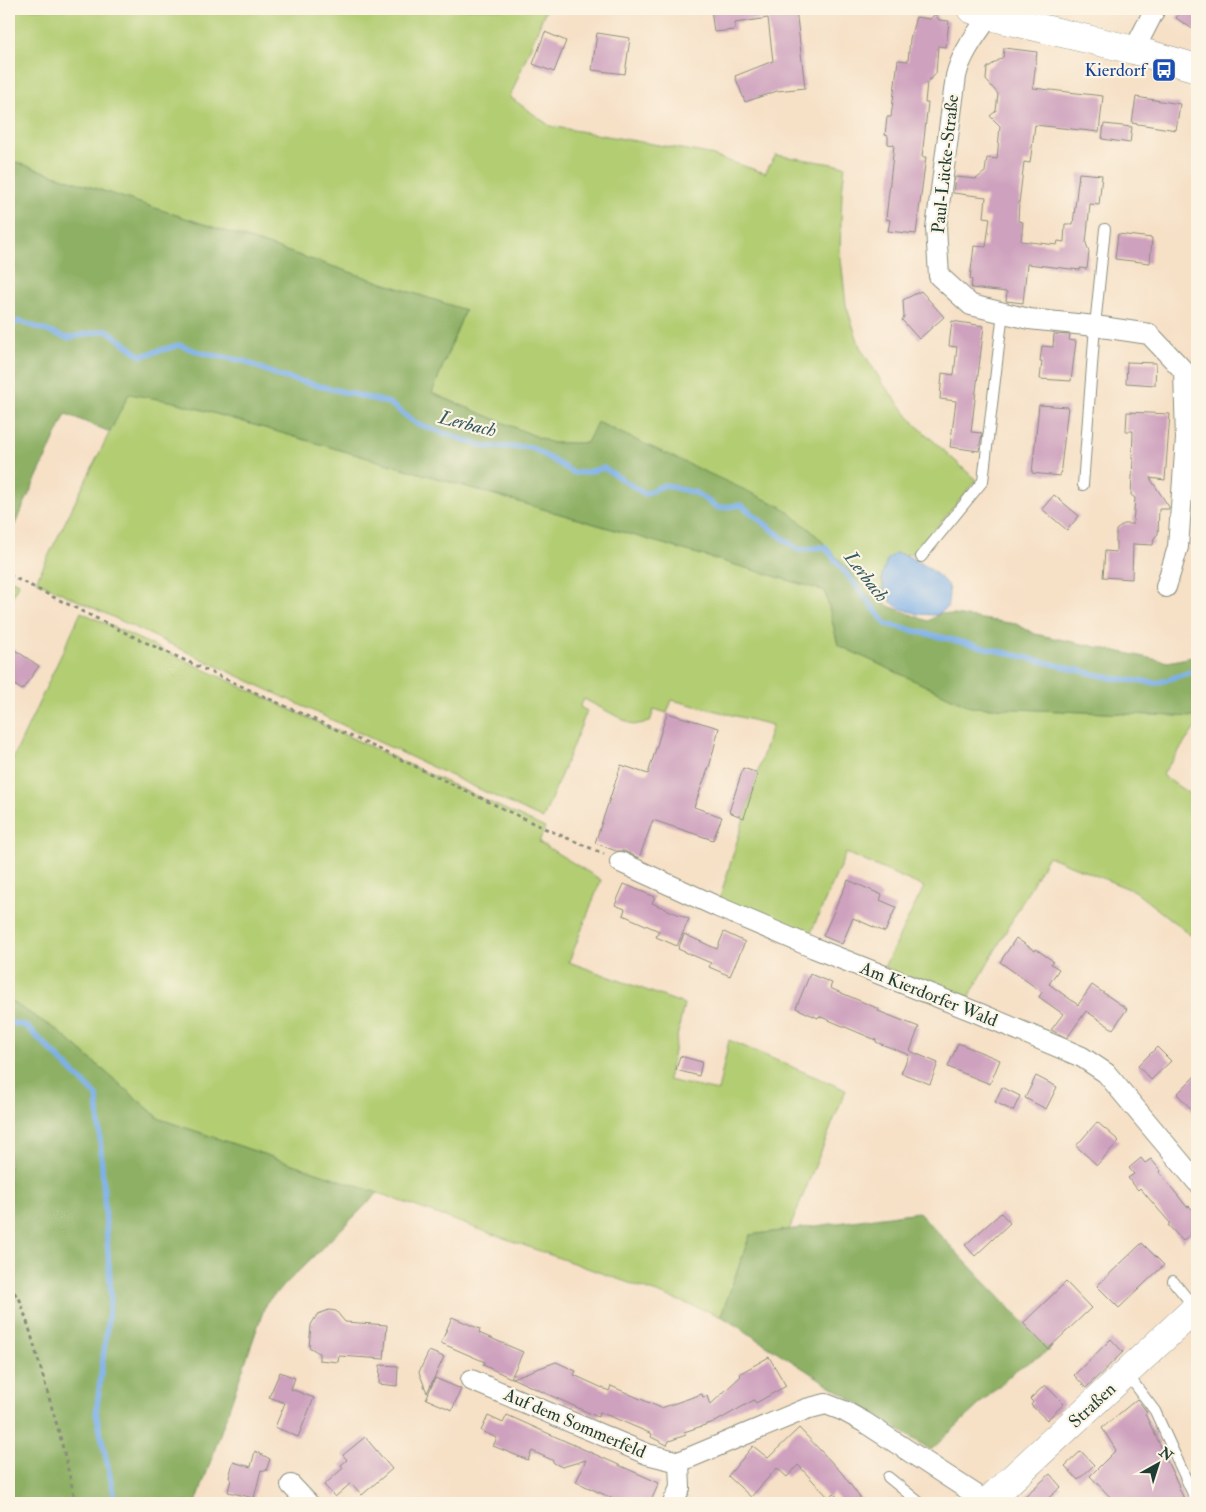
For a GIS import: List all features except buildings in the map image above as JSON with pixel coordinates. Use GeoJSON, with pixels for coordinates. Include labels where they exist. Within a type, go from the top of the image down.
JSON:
{"type":"FeatureCollection","features":[{"type":"Feature","properties":{"kind":"main road"},"geometry":{"type":"LineString","coordinates":[[980,12],[1134,50],[1197,68]]}},
{"type":"Feature","properties":{"kind":"main road","name":"Straßen"},"geometry":{"type":"LineString","coordinates":[[986,1503],[1196,1308]]}},
{"type":"Feature","properties":{"kind":"street"},"geometry":{"type":"LineString","coordinates":[[1134,50],[1155,9]]}},
{"type":"Feature","properties":{"kind":"street","name":"Paul-Lücke-Straße"},"geometry":{"type":"LineString","coordinates":[[980,12],[956,76],[936,228],[939,276],[971,304],[1029,319],[1149,334],[1184,371],[1186,439],[1178,547],[1166,587]]}},
{"type":"Feature","properties":{"kind":"street","name":"Am Kierdorfer Wald"},"geometry":{"type":"LineString","coordinates":[[620,862],[814,948],[978,1013],[1082,1057],[1106,1073],[1197,1182]]}},
{"type":"Feature","properties":{"kind":"street","name":"Auf dem Sommerfeld"},"geometry":{"type":"LineString","coordinates":[[472,1380],[647,1454],[679,1462]]}},
{"type":"Feature","properties":{"kind":"street"},"geometry":{"type":"LineString","coordinates":[[674,1503],[680,1488],[679,1462],[806,1409],[826,1404],[864,1422],[986,1503]]}},
{"type":"Feature","properties":{"kind":"street"},"geometry":{"type":"LineString","coordinates":[[291,1485],[308,1503]]}},
{"type":"Feature","properties":{"kind":"lane"},"geometry":{"type":"LineString","coordinates":[[1083,485],[1095,326],[1105,229]]}},
{"type":"Feature","properties":{"kind":"lane"},"geometry":{"type":"LineString","coordinates":[[921,557],[984,481],[1002,312]]}},
{"type":"Feature","properties":{"kind":"lane"},"geometry":{"type":"LineString","coordinates":[[1173,1282],[1196,1308]]}},
{"type":"Feature","properties":{"kind":"lane"},"geometry":{"type":"LineString","coordinates":[[1126,1373],[1155,1411],[1197,1503]]}},
{"type":"Feature","properties":{"kind":"lane"},"geometry":{"type":"LineString","coordinates":[[888,1477],[920,1503]]}},
{"type":"Feature","properties":{"kind":"path"},"geometry":{"type":"LineString","coordinates":[[9,575],[136,638],[381,750],[536,825],[620,862]]}},
{"type":"Feature","properties":{"kind":"path"},"geometry":{"type":"LineString","coordinates":[[9,1286],[20,1300],[30,1331],[60,1436],[76,1503]]}},
{"type":"Feature","properties":{"kind":"green space"},"geometry":{"type":"Polygon","coordinates":[[[9,9],[546,9],[510,97],[550,126],[704,153],[765,173],[776,155],[845,166],[840,250],[846,305],[860,347],[883,384],[915,424],[976,480],[916,552],[904,554],[881,580],[884,590],[861,583],[813,532],[598,422],[587,443],[552,443],[432,393],[465,310],[9,160],[9,9]]]}},
{"type":"Feature","properties":{"kind":"green space"},"geometry":{"type":"Polygon","coordinates":[[[9,160],[465,310],[432,393],[552,443],[587,443],[597,422],[782,507],[813,532],[861,583],[884,590],[886,605],[928,621],[941,613],[1016,624],[1035,634],[1168,662],[1197,656],[1197,717],[971,707],[838,645],[825,591],[175,402],[129,394],[110,432],[66,414],[9,537],[9,160]]]}},
{"type":"Feature","properties":{"kind":"green space"},"geometry":{"type":"Polygon","coordinates":[[[129,393],[175,402],[825,591],[838,645],[971,707],[1197,717],[1197,725],[1162,775],[1197,799],[1197,940],[1134,891],[1048,856],[967,1001],[884,967],[924,887],[846,853],[809,937],[719,901],[772,725],[672,700],[667,713],[654,709],[650,722],[633,725],[584,699],[580,707],[587,711],[543,819],[36,581],[129,393]]]}},
{"type":"Feature","properties":{"kind":"green space"},"geometry":{"type":"Polygon","coordinates":[[[9,579],[19,583],[9,603],[9,579]]]}},
{"type":"Feature","properties":{"kind":"green space"},"geometry":{"type":"Polygon","coordinates":[[[81,612],[545,828],[539,842],[601,880],[569,962],[684,1004],[668,1080],[718,1091],[729,1040],[846,1090],[789,1230],[750,1235],[721,1316],[378,1193],[160,1119],[58,1031],[9,1000],[9,765],[81,612]]]}},
{"type":"Feature","properties":{"kind":"green space"},"geometry":{"type":"Polygon","coordinates":[[[9,1000],[58,1031],[160,1119],[378,1193],[266,1303],[196,1503],[9,1503],[9,1000]]]}},
{"type":"Feature","properties":{"kind":"green space"},"geometry":{"type":"Polygon","coordinates":[[[918,1212],[1050,1350],[1017,1369],[931,1450],[721,1316],[750,1235],[918,1212]]]}},
{"type":"Feature","properties":{"kind":"water"},"geometry":{"type":"Polygon","coordinates":[[[895,553],[916,560],[933,571],[945,582],[949,592],[947,608],[936,615],[919,614],[899,608],[890,601],[884,590],[882,575],[887,560],[895,553]]]}},
{"type":"Feature","properties":{"kind":"waterway","name":"Lerbach"},"geometry":{"type":"LineString","coordinates":[[9,327],[19,321],[67,338],[107,330],[141,356],[179,345],[202,353],[244,361],[279,376],[389,403],[417,424],[485,447],[531,447],[574,473],[604,468],[645,494],[664,485],[696,493],[718,508],[741,505],[798,550],[825,547],[886,624],[1111,678],[1157,683],[1197,670]]}},
{"type":"Feature","properties":{"kind":"waterway"},"geometry":{"type":"LineString","coordinates":[[9,1022],[26,1026],[97,1096],[111,1296],[96,1413],[116,1503]]}},
{"type":"Feature","properties":{"kind":"place","name":"Kierdorf"},"geometry":{"type":"Point","coordinates":[1164,70]}}]}
